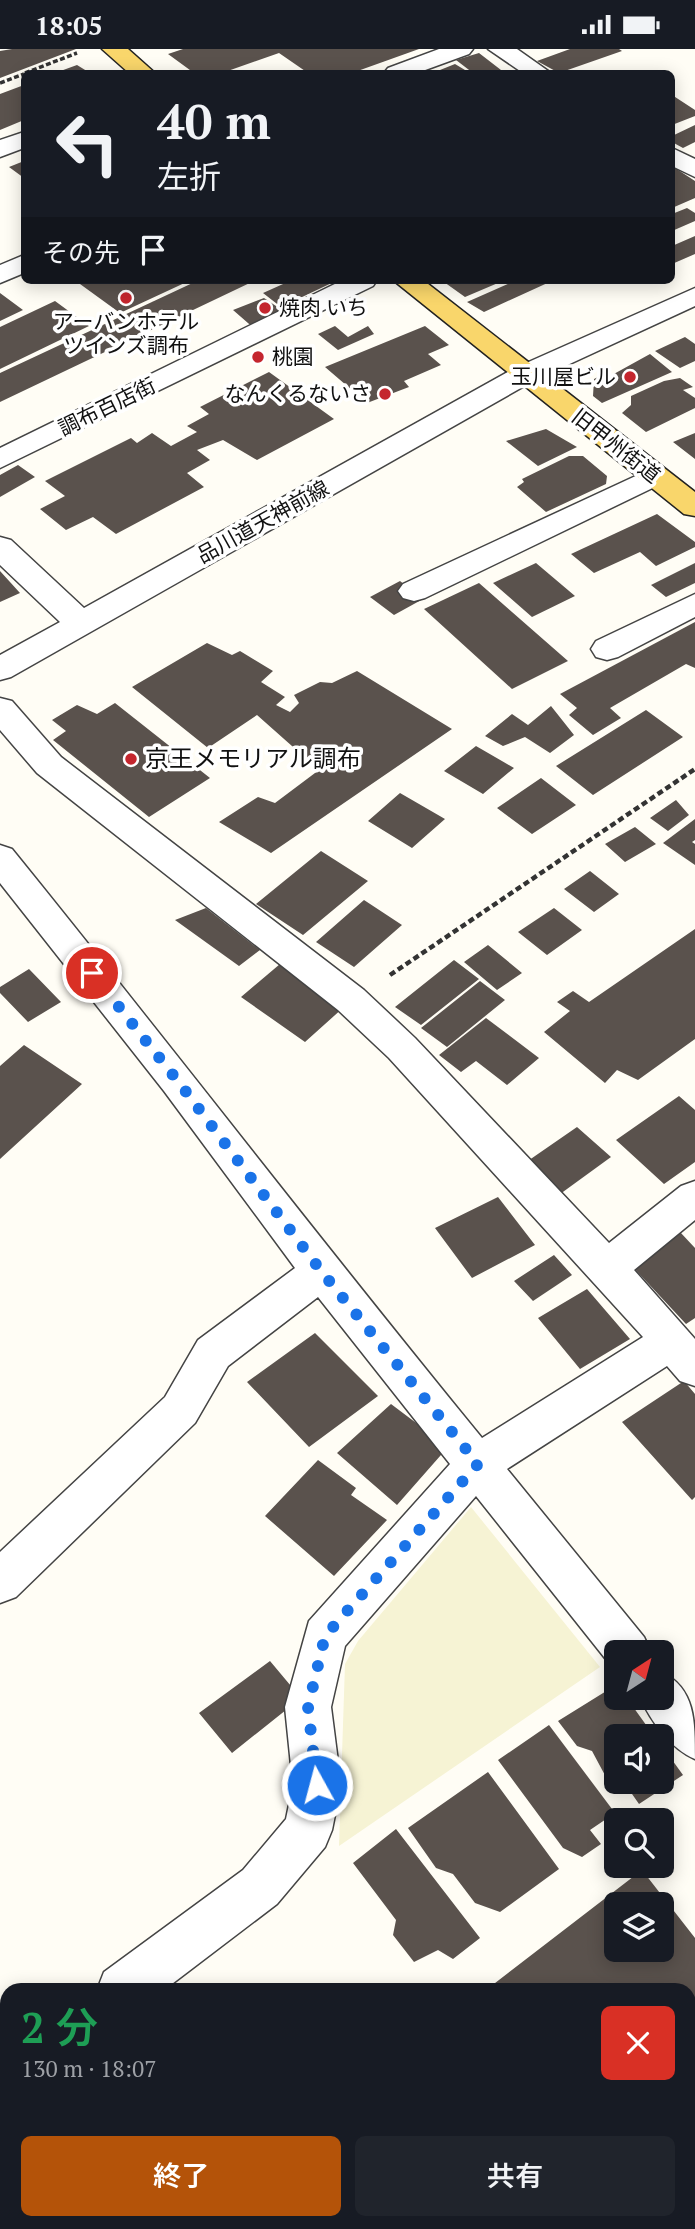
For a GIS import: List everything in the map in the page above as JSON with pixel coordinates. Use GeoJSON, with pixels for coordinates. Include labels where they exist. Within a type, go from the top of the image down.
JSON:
{"type":"FeatureCollection","features":[{"type":"Feature","properties":{"kind":"main road"},"geometry":{"type":"LineString","coordinates":[[114,49],[139,70]]}},
{"type":"Feature","properties":{"kind":"main road","name":"旧甲州街道"},"geometry":{"type":"LineString","coordinates":[[411,284],[695,507]]}},
{"type":"Feature","properties":{"kind":"street"},"geometry":{"type":"LineString","coordinates":[[404,70],[461,49]]}},
{"type":"Feature","properties":{"kind":"street"},"geometry":{"type":"LineString","coordinates":[[500,49],[535,70]]}},
{"type":"Feature","properties":{"kind":"street"},"geometry":{"type":"LineString","coordinates":[[0,149],[21,140]]}},
{"type":"Feature","properties":{"kind":"street","name":"調布百店街"},"geometry":{"type":"LineString","coordinates":[[0,459],[356,284]]}},
{"type":"Feature","properties":{"kind":"street","name":"品川道天神前線"},"geometry":{"type":"LineString","coordinates":[[0,669],[526,374],[695,296]]}},
{"type":"Feature","properties":{"kind":"street"},"geometry":{"type":"LineString","coordinates":[[414,591],[655,476]]}},
{"type":"Feature","properties":{"kind":"street"},"geometry":{"type":"LineString","coordinates":[[0,547],[49,596],[82,623]]}},
{"type":"Feature","properties":{"kind":"street"},"geometry":{"type":"LineString","coordinates":[[607,649],[695,604]]}},
{"type":"Feature","properties":{"kind":"street"},"geometry":{"type":"LineString","coordinates":[[0,709],[49,765],[351,1000],[402,1048],[607,1268],[682,1355],[478,1464],[325,1636],[308,1707],[317,1785],[309,1830],[260,1887],[131,1983]]}},
{"type":"Feature","properties":{"kind":"street"},"geometry":{"type":"LineString","coordinates":[[0,858],[177,1080],[321,1271],[618,1640]]}},
{"type":"Feature","properties":{"kind":"street"},"geometry":{"type":"LineString","coordinates":[[607,1268],[695,1197]]}},
{"type":"Feature","properties":{"kind":"street"},"geometry":{"type":"LineString","coordinates":[[0,1582],[180,1410],[213,1353],[321,1271]]}},
{"type":"Feature","properties":{"kind":"street"},"geometry":{"type":"LineString","coordinates":[[674,1709],[695,1735]]}},
{"type":"Feature","properties":{"kind":"path"},"geometry":{"type":"LineString","coordinates":[[35,70],[88,49]]}},
{"type":"Feature","properties":{"kind":"path"},"geometry":{"type":"LineString","coordinates":[[0,83],[21,75]]}},
{"type":"Feature","properties":{"kind":"path"},"geometry":{"type":"LineString","coordinates":[[351,1000],[695,769]]}},
{"type":"Feature","properties":{"kind":"shaded area"},"geometry":{"type":"Polygon","coordinates":[[[471,1507],[600,1667],[339,1846],[345,1664],[358,1641],[471,1507]]]}},
{"type":"Feature","properties":{"kind":"building"},"geometry":{"type":"Polygon","coordinates":[[[76,49],[0,78],[0,51],[76,49]]]}},
{"type":"Feature","properties":{"kind":"building"},"geometry":{"type":"Polygon","coordinates":[[[183,49],[419,49],[360,70],[304,70],[279,53],[231,70],[190,70],[168,54],[183,49]]]}},
{"type":"Feature","properties":{"kind":"building"},"geometry":{"type":"Polygon","coordinates":[[[570,49],[622,51],[568,70],[554,70],[537,61],[570,49]]]}},
{"type":"Feature","properties":{"kind":"building"},"geometry":{"type":"Polygon","coordinates":[[[479,53],[501,70],[469,70],[456,60],[479,53]]]}},
{"type":"Feature","properties":{"kind":"building"},"geometry":{"type":"Polygon","coordinates":[[[455,64],[465,70],[440,70],[455,64]]]}},
{"type":"Feature","properties":{"kind":"building"},"geometry":{"type":"Polygon","coordinates":[[[77,65],[85,70],[63,70],[77,65]]]}},
{"type":"Feature","properties":{"kind":"building"},"geometry":{"type":"Polygon","coordinates":[[[21,86],[21,121],[0,130],[0,94],[21,86]]]}},
{"type":"Feature","properties":{"kind":"building"},"geometry":{"type":"Polygon","coordinates":[[[675,97],[695,110],[695,116],[675,124],[675,97]]]}},
{"type":"Feature","properties":{"kind":"building"},"geometry":{"type":"Polygon","coordinates":[[[695,125],[695,142],[683,148],[675,144],[675,135],[695,125]]]}},
{"type":"Feature","properties":{"kind":"building"},"geometry":{"type":"Polygon","coordinates":[[[21,162],[21,176],[9,167],[21,162]]]}},
{"type":"Feature","properties":{"kind":"building"},"geometry":{"type":"Polygon","coordinates":[[[675,168],[695,181],[695,198],[675,207],[675,168]]]}},
{"type":"Feature","properties":{"kind":"building"},"geometry":{"type":"Polygon","coordinates":[[[687,208],[695,213],[695,221],[675,230],[675,213],[687,208]]]}},
{"type":"Feature","properties":{"kind":"building"},"geometry":{"type":"Polygon","coordinates":[[[695,236],[695,254],[675,263],[675,245],[695,236]]]}},
{"type":"Feature","properties":{"kind":"building","name":"アーバンホテル ツインズ調布"},"geometry":{"type":"Polygon","coordinates":[[[80,284],[182,284],[120,313],[80,284]]]}},
{"type":"Feature","properties":{"kind":"building"},"geometry":{"type":"Polygon","coordinates":[[[190,284],[248,284],[0,402],[0,373],[190,284]]]}},
{"type":"Feature","properties":{"kind":"building"},"geometry":{"type":"Polygon","coordinates":[[[283,284],[330,284],[281,307],[263,293],[283,284]]]}},
{"type":"Feature","properties":{"kind":"building"},"geometry":{"type":"Polygon","coordinates":[[[447,284],[496,284],[465,297],[447,284]]]}},
{"type":"Feature","properties":{"kind":"building"},"geometry":{"type":"Polygon","coordinates":[[[508,284],[545,284],[484,312],[467,302],[508,284]]]}},
{"type":"Feature","properties":{"kind":"building"},"geometry":{"type":"Polygon","coordinates":[[[0,293],[23,310],[0,321],[0,293]]]}},
{"type":"Feature","properties":{"kind":"building"},"geometry":{"type":"Polygon","coordinates":[[[264,298],[291,316],[256,330],[233,310],[264,298]]]}},
{"type":"Feature","properties":{"kind":"building"},"geometry":{"type":"Polygon","coordinates":[[[55,301],[89,326],[0,369],[0,327],[55,301]]]}},
{"type":"Feature","properties":{"kind":"building"},"geometry":{"type":"Polygon","coordinates":[[[335,326],[348,337],[368,326],[374,334],[338,350],[318,334],[335,326]]]}},
{"type":"Feature","properties":{"kind":"building"},"geometry":{"type":"Polygon","coordinates":[[[425,326],[449,345],[428,354],[441,365],[404,381],[409,387],[367,403],[325,367],[425,326]]]}},
{"type":"Feature","properties":{"kind":"building"},"geometry":{"type":"Polygon","coordinates":[[[685,337],[695,344],[695,361],[680,368],[655,351],[685,337]]]}},
{"type":"Feature","properties":{"kind":"building","name":"玉川屋ビル"},"geometry":{"type":"Polygon","coordinates":[[[650,354],[672,372],[602,403],[593,396],[594,379],[606,373],[612,375],[650,354]]]}},
{"type":"Feature","properties":{"kind":"building"},"geometry":{"type":"Polygon","coordinates":[[[269,372],[334,419],[257,460],[223,440],[197,450],[210,460],[187,473],[204,487],[116,534],[93,517],[66,530],[40,509],[65,496],[45,481],[131,438],[137,443],[152,433],[171,446],[197,432],[187,426],[209,414],[200,407],[269,372]]]}},
{"type":"Feature","properties":{"kind":"building"},"geometry":{"type":"Polygon","coordinates":[[[680,378],[693,387],[683,390],[695,398],[695,408],[646,432],[622,413],[631,405],[631,396],[664,381],[680,378]]]}},
{"type":"Feature","properties":{"kind":"building"},"geometry":{"type":"Polygon","coordinates":[[[546,429],[577,447],[538,466],[506,441],[546,429]]]}},
{"type":"Feature","properties":{"kind":"building"},"geometry":{"type":"Polygon","coordinates":[[[695,433],[695,459],[673,442],[695,433]]]}},
{"type":"Feature","properties":{"kind":"building"},"geometry":{"type":"Polygon","coordinates":[[[569,456],[583,456],[607,476],[606,484],[546,512],[517,487],[524,482],[522,479],[569,456]]]}},
{"type":"Feature","properties":{"kind":"building"},"geometry":{"type":"Polygon","coordinates":[[[18,465],[35,477],[0,497],[0,475],[18,465]]]}},
{"type":"Feature","properties":{"kind":"building"},"geometry":{"type":"Polygon","coordinates":[[[657,514],[695,542],[695,547],[656,566],[640,552],[594,573],[571,554],[657,514]]]}},
{"type":"Feature","properties":{"kind":"building"},"geometry":{"type":"Polygon","coordinates":[[[536,563],[575,596],[532,617],[493,583],[536,563]]]}},
{"type":"Feature","properties":{"kind":"building"},"geometry":{"type":"Polygon","coordinates":[[[695,563],[695,583],[666,597],[651,585],[695,563]]]}},
{"type":"Feature","properties":{"kind":"building"},"geometry":{"type":"Polygon","coordinates":[[[0,571],[20,593],[0,602],[0,571]]]}},
{"type":"Feature","properties":{"kind":"building"},"geometry":{"type":"Polygon","coordinates":[[[400,581],[423,599],[394,615],[370,597],[400,581]]]}},
{"type":"Feature","properties":{"kind":"building"},"geometry":{"type":"Polygon","coordinates":[[[479,583],[568,661],[512,689],[424,609],[479,583]]]}},
{"type":"Feature","properties":{"kind":"building"},"geometry":{"type":"Polygon","coordinates":[[[695,622],[695,668],[686,664],[610,708],[621,718],[593,735],[569,715],[577,708],[560,694],[695,622]]]}},
{"type":"Feature","properties":{"kind":"building"},"geometry":{"type":"Polygon","coordinates":[[[207,643],[232,655],[240,651],[273,671],[261,682],[285,697],[276,705],[290,712],[299,703],[294,695],[320,682],[332,683],[357,671],[452,729],[271,853],[219,822],[258,797],[275,803],[319,770],[257,715],[208,748],[132,687],[207,643]]]}},
{"type":"Feature","properties":{"kind":"building","name":"京王メモリアル調布"},"geometry":{"type":"Polygon","coordinates":[[[115,703],[210,778],[149,817],[53,740],[66,731],[52,720],[77,705],[97,714],[115,703]]]}},
{"type":"Feature","properties":{"kind":"building"},"geometry":{"type":"Polygon","coordinates":[[[551,706],[574,735],[550,753],[525,737],[503,746],[485,736],[512,714],[528,725],[551,706]]]}},
{"type":"Feature","properties":{"kind":"building"},"geometry":{"type":"Polygon","coordinates":[[[646,710],[683,737],[593,795],[556,766],[646,710]]]}},
{"type":"Feature","properties":{"kind":"building"},"geometry":{"type":"Polygon","coordinates":[[[476,746],[514,768],[483,794],[444,771],[476,746]]]}},
{"type":"Feature","properties":{"kind":"building"},"geometry":{"type":"Polygon","coordinates":[[[541,778],[576,805],[532,834],[497,808],[541,778]]]}},
{"type":"Feature","properties":{"kind":"building"},"geometry":{"type":"Polygon","coordinates":[[[400,793],[445,819],[412,848],[368,821],[400,793]]]}},
{"type":"Feature","properties":{"kind":"building"},"geometry":{"type":"Polygon","coordinates":[[[676,800],[689,815],[668,831],[650,818],[676,800]]]}},
{"type":"Feature","properties":{"kind":"building"},"geometry":{"type":"Polygon","coordinates":[[[695,819],[695,840],[692,842],[695,844],[695,865],[663,843],[695,819]]]}},
{"type":"Feature","properties":{"kind":"building"},"geometry":{"type":"Polygon","coordinates":[[[635,827],[656,844],[625,862],[605,844],[635,827]]]}},
{"type":"Feature","properties":{"kind":"building"},"geometry":{"type":"Polygon","coordinates":[[[321,851],[368,881],[303,935],[256,904],[321,851]]]}},
{"type":"Feature","properties":{"kind":"building"},"geometry":{"type":"Polygon","coordinates":[[[590,871],[619,894],[594,912],[564,889],[590,871]]]}},
{"type":"Feature","properties":{"kind":"building"},"geometry":{"type":"Polygon","coordinates":[[[364,900],[402,925],[354,967],[316,942],[364,900]]]}},
{"type":"Feature","properties":{"kind":"building"},"geometry":{"type":"Polygon","coordinates":[[[206,908],[260,950],[239,966],[175,920],[206,908]]]}},
{"type":"Feature","properties":{"kind":"building"},"geometry":{"type":"Polygon","coordinates":[[[554,908],[582,930],[547,955],[518,932],[554,908]]]}},
{"type":"Feature","properties":{"kind":"building"},"geometry":{"type":"Polygon","coordinates":[[[695,929],[695,1039],[638,1080],[617,1070],[605,1083],[544,1032],[570,1011],[557,1002],[573,991],[589,1002],[695,929]]]}},
{"type":"Feature","properties":{"kind":"building"},"geometry":{"type":"Polygon","coordinates":[[[488,945],[522,973],[497,990],[464,962],[488,945]]]}},
{"type":"Feature","properties":{"kind":"building"},"geometry":{"type":"Polygon","coordinates":[[[454,960],[479,979],[421,1025],[395,1007],[454,960]]]}},
{"type":"Feature","properties":{"kind":"building"},"geometry":{"type":"Polygon","coordinates":[[[280,964],[344,1007],[305,1042],[241,997],[280,964]]]}},
{"type":"Feature","properties":{"kind":"building"},"geometry":{"type":"Polygon","coordinates":[[[29,969],[61,1002],[28,1022],[0,993],[0,987],[29,969]]]}},
{"type":"Feature","properties":{"kind":"building"},"geometry":{"type":"Polygon","coordinates":[[[480,981],[505,1000],[447,1047],[421,1028],[480,981]]]}},
{"type":"Feature","properties":{"kind":"building"},"geometry":{"type":"Polygon","coordinates":[[[486,1018],[539,1058],[507,1085],[476,1061],[461,1072],[439,1055],[486,1018]]]}},
{"type":"Feature","properties":{"kind":"building"},"geometry":{"type":"Polygon","coordinates":[[[24,1045],[82,1084],[0,1159],[0,1066],[24,1045]]]}},
{"type":"Feature","properties":{"kind":"building"},"geometry":{"type":"Polygon","coordinates":[[[679,1096],[695,1110],[695,1162],[664,1184],[616,1140],[679,1096]]]}},
{"type":"Feature","properties":{"kind":"building"},"geometry":{"type":"Polygon","coordinates":[[[577,1127],[611,1157],[556,1197],[522,1165],[577,1127]]]}},
{"type":"Feature","properties":{"kind":"building"},"geometry":{"type":"Polygon","coordinates":[[[498,1197],[535,1245],[472,1278],[435,1228],[498,1197]]]}},
{"type":"Feature","properties":{"kind":"building"},"geometry":{"type":"Polygon","coordinates":[[[680,1232],[695,1248],[695,1318],[686,1324],[630,1264],[680,1232]]]}},
{"type":"Feature","properties":{"kind":"building"},"geometry":{"type":"Polygon","coordinates":[[[554,1255],[572,1275],[533,1301],[514,1281],[554,1255]]]}},
{"type":"Feature","properties":{"kind":"building"},"geometry":{"type":"Polygon","coordinates":[[[587,1289],[630,1339],[580,1369],[538,1318],[587,1289]]]}},
{"type":"Feature","properties":{"kind":"building"},"geometry":{"type":"Polygon","coordinates":[[[315,1333],[378,1396],[309,1447],[247,1382],[315,1333]]]}},
{"type":"Feature","properties":{"kind":"building"},"geometry":{"type":"Polygon","coordinates":[[[684,1381],[695,1394],[695,1497],[692,1500],[622,1422],[684,1381]]]}},
{"type":"Feature","properties":{"kind":"building"},"geometry":{"type":"Polygon","coordinates":[[[391,1404],[448,1447],[397,1505],[337,1453],[391,1404]]]}},
{"type":"Feature","properties":{"kind":"building"},"geometry":{"type":"Polygon","coordinates":[[[318,1460],[356,1488],[351,1495],[387,1520],[334,1576],[265,1516],[318,1460]]]}},
{"type":"Feature","properties":{"kind":"building"},"geometry":{"type":"Polygon","coordinates":[[[270,1661],[301,1698],[232,1753],[199,1713],[270,1661]]]}},
{"type":"Feature","properties":{"kind":"building"},"geometry":{"type":"Polygon","coordinates":[[[604,1692],[604,1710],[635,1710],[645,1724],[604,1724],[604,1773],[592,1751],[577,1746],[558,1721],[604,1692]]]}},
{"type":"Feature","properties":{"kind":"building"},"geometry":{"type":"Polygon","coordinates":[[[549,1725],[611,1808],[604,1808],[604,1820],[590,1830],[601,1844],[582,1857],[563,1848],[498,1760],[549,1725]]]}},
{"type":"Feature","properties":{"kind":"building"},"geometry":{"type":"Polygon","coordinates":[[[674,1763],[683,1775],[674,1781],[674,1763]]]}},
{"type":"Feature","properties":{"kind":"building"},"geometry":{"type":"Polygon","coordinates":[[[488,1772],[559,1869],[500,1912],[475,1903],[453,1874],[436,1868],[408,1828],[488,1772]]]}},
{"type":"Feature","properties":{"kind":"building"},"geometry":{"type":"Polygon","coordinates":[[[632,1794],[654,1794],[639,1804],[632,1794]]]}},
{"type":"Feature","properties":{"kind":"building"},"geometry":{"type":"Polygon","coordinates":[[[396,1829],[480,1938],[453,1959],[438,1950],[414,1962],[393,1935],[396,1920],[353,1863],[396,1829]]]}},
{"type":"Feature","properties":{"kind":"building"},"geometry":{"type":"Polygon","coordinates":[[[632,1878],[648,1878],[659,1892],[613,1892],[632,1878]]]}},
{"type":"Feature","properties":{"kind":"building"},"geometry":{"type":"Polygon","coordinates":[[[604,1899],[604,1962],[674,1962],[674,1911],[695,1938],[695,1983],[495,1983],[604,1899]]]}},
{"type":"Feature","properties":{"kind":"place","name":"アーバンホテル ツインズ調布"},"geometry":{"type":"Point","coordinates":[126,298]}},
{"type":"Feature","properties":{"kind":"place","name":"焼肉 いち"},"geometry":{"type":"Point","coordinates":[265,308]}},
{"type":"Feature","properties":{"kind":"place","name":"桃園"},"geometry":{"type":"Point","coordinates":[258,357]}},
{"type":"Feature","properties":{"kind":"place","name":"玉川屋ビル"},"geometry":{"type":"Point","coordinates":[630,377]}},
{"type":"Feature","properties":{"kind":"place","name":"なんくるないさ"},"geometry":{"type":"Point","coordinates":[385,394]}},
{"type":"Feature","properties":{"kind":"place","name":"京王メモリアル調布"},"geometry":{"type":"Point","coordinates":[131,759]}},
{"type":"Feature","properties":{"kind":"route"},"geometry":{"type":"LineString","coordinates":[[92,973],[177,1080],[321,1271],[478,1464],[376,1575],[325,1636],[308,1707],[317,1785]]}}]}
